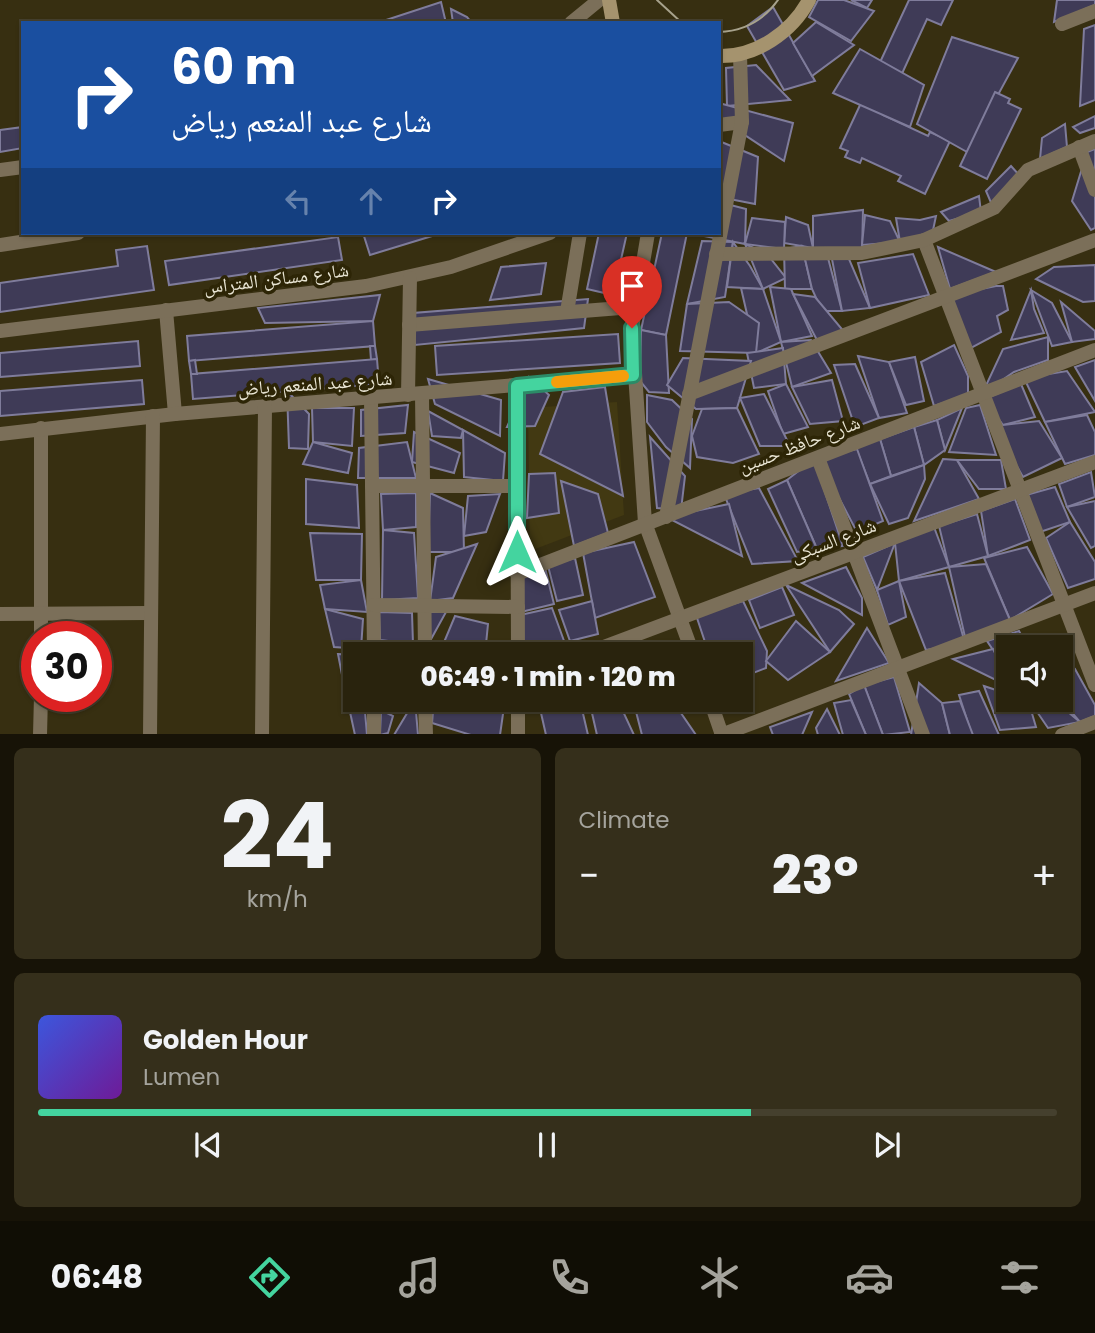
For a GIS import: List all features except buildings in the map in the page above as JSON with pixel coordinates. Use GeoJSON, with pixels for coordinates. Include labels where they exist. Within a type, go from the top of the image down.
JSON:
{"type":"FeatureCollection","features":[{"type":"Feature","properties":{"kind":"street"},"geometry":{"type":"LineString","coordinates":[[574,21],[600,0]]}},
{"type":"Feature","properties":{"kind":"street"},"geometry":{"type":"LineString","coordinates":[[609,0],[613,21]]}},
{"type":"Feature","properties":{"kind":"street"},"geometry":{"type":"LineString","coordinates":[[721,56],[740,55],[771,41],[784,31],[809,0]]}},
{"type":"Feature","properties":{"kind":"street"},"geometry":{"type":"LineString","coordinates":[[1062,24],[1095,11]]}},
{"type":"Feature","properties":{"kind":"street"},"geometry":{"type":"LineString","coordinates":[[721,229],[742,122],[740,55]]}},
{"type":"Feature","properties":{"kind":"street"},"geometry":{"type":"LineString","coordinates":[[721,125],[742,122]]}},
{"type":"Feature","properties":{"kind":"street"},"geometry":{"type":"LineString","coordinates":[[716,254],[862,253],[924,240],[994,208],[1028,170],[1095,141]]}},
{"type":"Feature","properties":{"kind":"street"},"geometry":{"type":"LineString","coordinates":[[1079,147],[1095,190]]}},
{"type":"Feature","properties":{"kind":"street"},"geometry":{"type":"LineString","coordinates":[[0,170],[21,167]]}},
{"type":"Feature","properties":{"kind":"street"},"geometry":{"type":"LineString","coordinates":[[0,245],[65,235]]}},
{"type":"Feature","properties":{"kind":"street","name":"شارع مساكن المتراس"},"geometry":{"type":"LineString","coordinates":[[0,331],[366,286],[410,278],[494,254],[545,235]]}},
{"type":"Feature","properties":{"kind":"street"},"geometry":{"type":"LineString","coordinates":[[567,312],[580,235]]}},
{"type":"Feature","properties":{"kind":"street"},"geometry":{"type":"LineString","coordinates":[[648,235],[633,307],[633,375],[645,523],[689,642]]}},
{"type":"Feature","properties":{"kind":"street"},"geometry":{"type":"LineString","coordinates":[[666,517],[720,235]]}},
{"type":"Feature","properties":{"kind":"street"},"geometry":{"type":"LineString","coordinates":[[924,240],[1018,491],[1095,685]]}},
{"type":"Feature","properties":{"kind":"street"},"geometry":{"type":"LineString","coordinates":[[689,394],[1095,240]]}},
{"type":"Feature","properties":{"kind":"street"},"geometry":{"type":"LineString","coordinates":[[410,278],[409,325],[423,486],[425,642]]}},
{"type":"Feature","properties":{"kind":"street"},"geometry":{"type":"LineString","coordinates":[[409,325],[633,307]]}},
{"type":"Feature","properties":{"kind":"street"},"geometry":{"type":"LineString","coordinates":[[166,310],[175,414]]}},
{"type":"Feature","properties":{"kind":"street","name":"شارع حافظ حسين"},"geometry":{"type":"LineString","coordinates":[[517,574],[1095,350]]}},
{"type":"Feature","properties":{"kind":"street","name":"شارع عبد المنعم رياض"},"geometry":{"type":"LineString","coordinates":[[0,433],[153,416],[633,375]]}},
{"type":"Feature","properties":{"kind":"street"},"geometry":{"type":"LineString","coordinates":[[517,386],[518,642]]}},
{"type":"Feature","properties":{"kind":"street"},"geometry":{"type":"LineString","coordinates":[[371,398],[374,642]]}},
{"type":"Feature","properties":{"kind":"street"},"geometry":{"type":"LineString","coordinates":[[262,734],[265,406]]}},
{"type":"Feature","properties":{"kind":"street"},"geometry":{"type":"LineString","coordinates":[[150,734],[149,613],[153,416]]}},
{"type":"Feature","properties":{"kind":"street"},"geometry":{"type":"LineString","coordinates":[[41,428],[42,621]]}},
{"type":"Feature","properties":{"kind":"street"},"geometry":{"type":"LineString","coordinates":[[818,458],[923,734]]}},
{"type":"Feature","properties":{"kind":"street","name":"شارع السبكى"},"geometry":{"type":"LineString","coordinates":[[617,642],[1095,462]]}},
{"type":"Feature","properties":{"kind":"street"},"geometry":{"type":"LineString","coordinates":[[372,486],[517,486]]}},
{"type":"Feature","properties":{"kind":"street"},"geometry":{"type":"LineString","coordinates":[[714,712],[722,734],[1095,593]]}},
{"type":"Feature","properties":{"kind":"street"},"geometry":{"type":"LineString","coordinates":[[374,605],[518,607]]}},
{"type":"Feature","properties":{"kind":"street"},"geometry":{"type":"LineString","coordinates":[[0,614],[149,613]]}},
{"type":"Feature","properties":{"kind":"street"},"geometry":{"type":"LineString","coordinates":[[40,734],[41,712]]}},
{"type":"Feature","properties":{"kind":"street"},"geometry":{"type":"LineString","coordinates":[[374,712],[374,734]]}},
{"type":"Feature","properties":{"kind":"street"},"geometry":{"type":"LineString","coordinates":[[425,712],[426,734]]}},
{"type":"Feature","properties":{"kind":"street"},"geometry":{"type":"LineString","coordinates":[[518,712],[518,734]]}},
{"type":"Feature","properties":{"kind":"street"},"geometry":{"type":"LineString","coordinates":[[1062,734],[1095,722]]}},
{"type":"Feature","properties":{"kind":"shaded area"},"geometry":{"type":"Polygon","coordinates":[[[617,402],[624,515],[530,551],[528,408],[617,402]]]}},
{"type":"Feature","properties":{"kind":"tram line"},"geometry":{"type":"LineString","coordinates":[[657,0],[680,21]]}},
{"type":"Feature","properties":{"kind":"tram line"},"geometry":{"type":"LineString","coordinates":[[721,32],[753,23],[778,0]]}},
{"type":"Feature","properties":{"kind":"slow traffic"},"geometry":{"type":"LineString","coordinates":[[557,382],[623,376]]}},
{"type":"Feature","properties":{"kind":"route"},"geometry":{"type":"LineString","coordinates":[[517,552],[517,386],[633,375],[632,328]]}}]}
